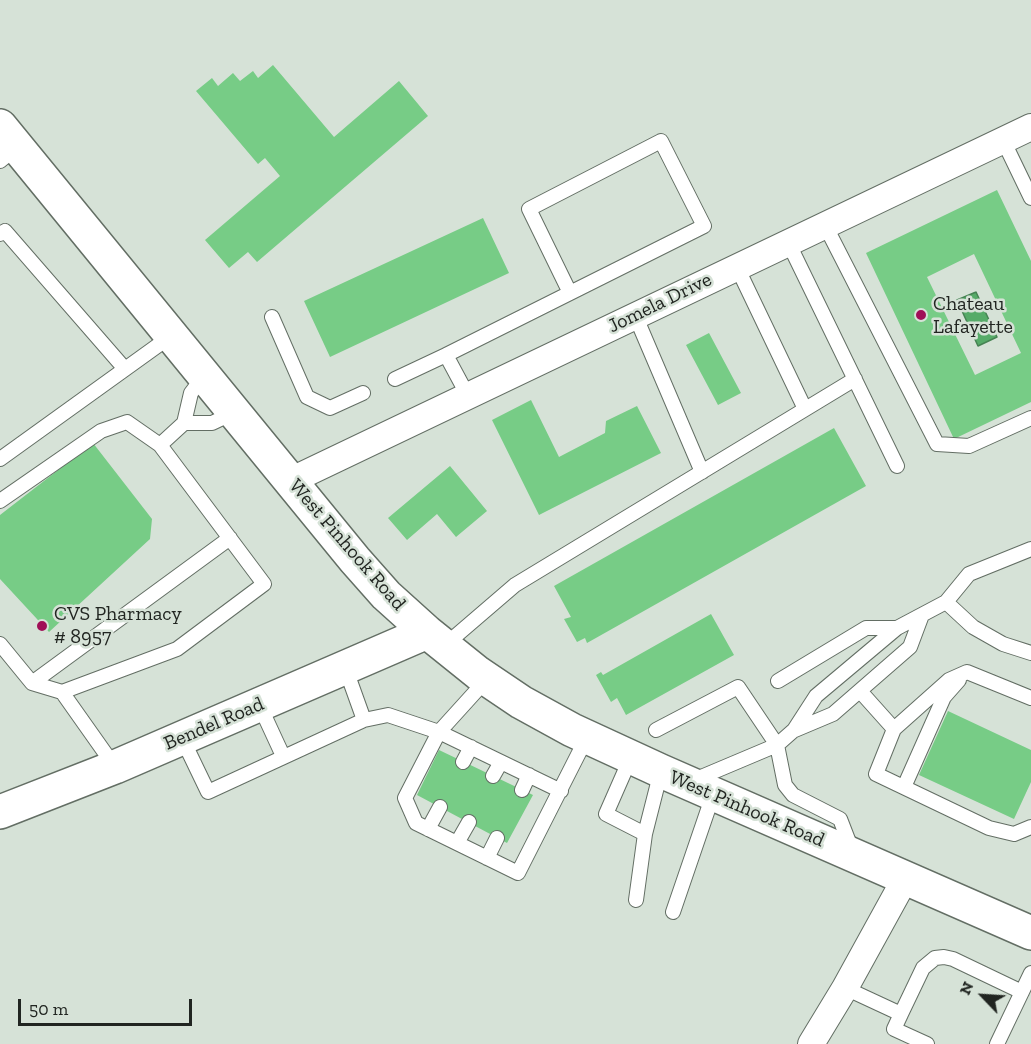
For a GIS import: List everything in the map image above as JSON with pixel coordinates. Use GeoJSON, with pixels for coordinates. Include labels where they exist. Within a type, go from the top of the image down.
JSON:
{"type":"FeatureCollection","features":[{"type":"Feature","properties":{"kind":"main road","name":"West Pinhook Road"},"geometry":{"type":"LineString","coordinates":[[6,145],[171,336],[386,595],[435,639],[487,679],[521,702],[631,757],[1031,933]]}},
{"type":"Feature","properties":{"kind":"main road","name":"Bendel Road"},"geometry":{"type":"LineString","coordinates":[[0,812],[115,767],[345,667],[435,639]]}},
{"type":"Feature","properties":{"kind":"street","name":"Jomela Drive"},"geometry":{"type":"LineString","coordinates":[[290,481],[1031,127]]}},
{"type":"Feature","properties":{"kind":"street"},"geometry":{"type":"LineString","coordinates":[[811,1044],[845,988],[905,879]]}},
{"type":"Feature","properties":{"kind":"lane"},"geometry":{"type":"LineString","coordinates":[[1003,140],[1031,198]]}},
{"type":"Feature","properties":{"kind":"lane"},"geometry":{"type":"LineString","coordinates":[[395,379],[446,355],[570,293],[704,226],[661,141],[529,209],[570,293]]}},
{"type":"Feature","properties":{"kind":"lane"},"geometry":{"type":"LineString","coordinates":[[825,225],[937,444],[969,446],[1031,418]]}},
{"type":"Feature","properties":{"kind":"lane"},"geometry":{"type":"LineString","coordinates":[[0,234],[5,231],[125,369]]}},
{"type":"Feature","properties":{"kind":"lane"},"geometry":{"type":"LineString","coordinates":[[788,242],[897,466]]}},
{"type":"Feature","properties":{"kind":"lane"},"geometry":{"type":"LineString","coordinates":[[737,267],[805,409]]}},
{"type":"Feature","properties":{"kind":"lane"},"geometry":{"type":"LineString","coordinates":[[635,315],[702,472]]}},
{"type":"Feature","properties":{"kind":"lane"},"geometry":{"type":"LineString","coordinates":[[272,317],[307,398],[330,408],[363,393]]}},
{"type":"Feature","properties":{"kind":"lane"},"geometry":{"type":"LineString","coordinates":[[0,459],[171,336]]}},
{"type":"Feature","properties":{"kind":"lane"},"geometry":{"type":"LineString","coordinates":[[446,355],[468,396]]}},
{"type":"Feature","properties":{"kind":"lane"},"geometry":{"type":"LineString","coordinates":[[160,445],[184,423],[191,393],[204,376]]}},
{"type":"Feature","properties":{"kind":"lane"},"geometry":{"type":"LineString","coordinates":[[435,639],[515,585],[855,379]]}},
{"type":"Feature","properties":{"kind":"lane"},"geometry":{"type":"LineString","coordinates":[[184,423],[212,423],[233,413]]}},
{"type":"Feature","properties":{"kind":"lane"},"geometry":{"type":"LineString","coordinates":[[0,501],[101,431],[128,422],[160,445],[264,584],[177,649],[62,692],[32,683],[1,646]]}},
{"type":"Feature","properties":{"kind":"lane"},"geometry":{"type":"LineString","coordinates":[[32,683],[230,538]]}},
{"type":"Feature","properties":{"kind":"lane"},"geometry":{"type":"LineString","coordinates":[[636,900],[645,834],[687,783],[777,745],[794,730],[816,696],[897,628],[946,602],[969,574],[1031,549]]}},
{"type":"Feature","properties":{"kind":"lane"},"geometry":{"type":"LineString","coordinates":[[946,602],[973,627],[1003,644],[1031,653]]}},
{"type":"Feature","properties":{"kind":"lane"},"geometry":{"type":"LineString","coordinates":[[794,730],[833,714],[910,647],[922,615]]}},
{"type":"Feature","properties":{"kind":"lane"},"geometry":{"type":"LineString","coordinates":[[778,681],[866,628],[897,628]]}},
{"type":"Feature","properties":{"kind":"lane"},"geometry":{"type":"LineString","coordinates":[[345,667],[364,720]]}},
{"type":"Feature","properties":{"kind":"lane"},"geometry":{"type":"LineString","coordinates":[[904,787],[944,697],[967,672]]}},
{"type":"Feature","properties":{"kind":"lane"},"geometry":{"type":"LineString","coordinates":[[1031,698],[967,672],[949,680],[894,729],[876,774],[989,828],[1014,834],[1031,826]]}},
{"type":"Feature","properties":{"kind":"lane"},"geometry":{"type":"LineString","coordinates":[[487,679],[439,732],[405,798],[416,823],[518,873],[587,736]]}},
{"type":"Feature","properties":{"kind":"lane"},"geometry":{"type":"LineString","coordinates":[[656,730],[738,687],[777,745],[785,784],[793,795],[840,819],[854,855]]}},
{"type":"Feature","properties":{"kind":"lane"},"geometry":{"type":"LineString","coordinates":[[860,691],[894,729]]}},
{"type":"Feature","properties":{"kind":"lane"},"geometry":{"type":"LineString","coordinates":[[62,692],[115,767]]}},
{"type":"Feature","properties":{"kind":"lane"},"geometry":{"type":"LineString","coordinates":[[259,704],[283,756]]}},
{"type":"Feature","properties":{"kind":"lane"},"geometry":{"type":"LineString","coordinates":[[182,737],[208,792],[364,720],[388,715],[439,732],[561,790]]}},
{"type":"Feature","properties":{"kind":"lane"},"geometry":{"type":"LineString","coordinates":[[464,762],[471,747]]}},
{"type":"Feature","properties":{"kind":"lane"},"geometry":{"type":"LineString","coordinates":[[631,757],[606,814],[645,834]]}},
{"type":"Feature","properties":{"kind":"lane"},"geometry":{"type":"LineString","coordinates":[[493,776],[501,762]]}},
{"type":"Feature","properties":{"kind":"lane"},"geometry":{"type":"LineString","coordinates":[[522,790],[529,775]]}},
{"type":"Feature","properties":{"kind":"lane"},"geometry":{"type":"LineString","coordinates":[[673,912],[687,783]]}},
{"type":"Feature","properties":{"kind":"lane"},"geometry":{"type":"LineString","coordinates":[[428,829],[440,807]]}},
{"type":"Feature","properties":{"kind":"lane"},"geometry":{"type":"LineString","coordinates":[[457,843],[469,822]]}},
{"type":"Feature","properties":{"kind":"lane"},"geometry":{"type":"LineString","coordinates":[[487,858],[497,838]]}},
{"type":"Feature","properties":{"kind":"lane"},"geometry":{"type":"LineString","coordinates":[[927,1044],[894,1029],[923,968],[935,958],[953,959],[1022,992]]}},
{"type":"Feature","properties":{"kind":"lane"},"geometry":{"type":"LineString","coordinates":[[996,1044],[1031,973]]}},
{"type":"Feature","properties":{"kind":"lane"},"geometry":{"type":"LineString","coordinates":[[845,988],[901,1014]]}},
{"type":"Feature","properties":{"kind":"shaded area"},"geometry":{"type":"Polygon","coordinates":[[[976,292],[997,337],[978,346],[957,300],[976,292]]]}},
{"type":"Feature","properties":{"kind":"building"},"geometry":{"type":"Polygon","coordinates":[[[273,65],[334,137],[399,81],[428,116],[257,262],[248,252],[229,268],[205,240],[280,176],[265,158],[258,164],[196,91],[212,78],[218,86],[233,73],[240,81],[253,71],[258,78],[273,65]]]}},
{"type":"Feature","properties":{"kind":"building","name":"Chateau Lafayette"},"geometry":{"type":"Polygon","coordinates":[[[997,190],[1031,261],[1031,402],[954,439],[866,253],[997,190]],[[974,254],[927,277],[975,375],[1021,353],[974,254]]]}},
{"type":"Feature","properties":{"kind":"building"},"geometry":{"type":"Polygon","coordinates":[[[483,218],[509,273],[330,357],[304,301],[483,218]]]}},
{"type":"Feature","properties":{"kind":"building"},"geometry":{"type":"Polygon","coordinates":[[[709,333],[741,393],[718,405],[686,345],[709,333]]]}},
{"type":"Feature","properties":{"kind":"building"},"geometry":{"type":"Polygon","coordinates":[[[531,400],[559,457],[605,433],[606,421],[637,406],[661,453],[539,515],[492,420],[531,400]]]}},
{"type":"Feature","properties":{"kind":"building"},"geometry":{"type":"Polygon","coordinates":[[[834,428],[866,486],[587,643],[585,638],[577,642],[564,619],[571,617],[554,586],[834,428]]]}},
{"type":"Feature","properties":{"kind":"building"},"geometry":{"type":"Polygon","coordinates":[[[93,443],[152,519],[150,539],[49,632],[0,579],[0,515],[93,443]]]}},
{"type":"Feature","properties":{"kind":"building"},"geometry":{"type":"Polygon","coordinates":[[[450,466],[487,511],[456,537],[437,514],[407,540],[388,518],[450,466]]]}},
{"type":"Feature","properties":{"kind":"building"},"geometry":{"type":"Polygon","coordinates":[[[711,614],[734,655],[626,715],[617,698],[611,702],[596,675],[601,672],[603,675],[711,614]]]}},
{"type":"Feature","properties":{"kind":"building"},"geometry":{"type":"Polygon","coordinates":[[[948,711],[1031,750],[1031,782],[1014,819],[919,775],[948,711]]]}},
{"type":"Feature","properties":{"kind":"building"},"geometry":{"type":"Polygon","coordinates":[[[439,750],[533,795],[507,843],[417,795],[439,750]]]}},
{"type":"Feature","properties":{"kind":"place","name":"Chateau Lafayette"},"geometry":{"type":"Point","coordinates":[921,315]}},
{"type":"Feature","properties":{"kind":"place","name":"CVS Pharmacy # 8957"},"geometry":{"type":"Point","coordinates":[42,626]}}]}
